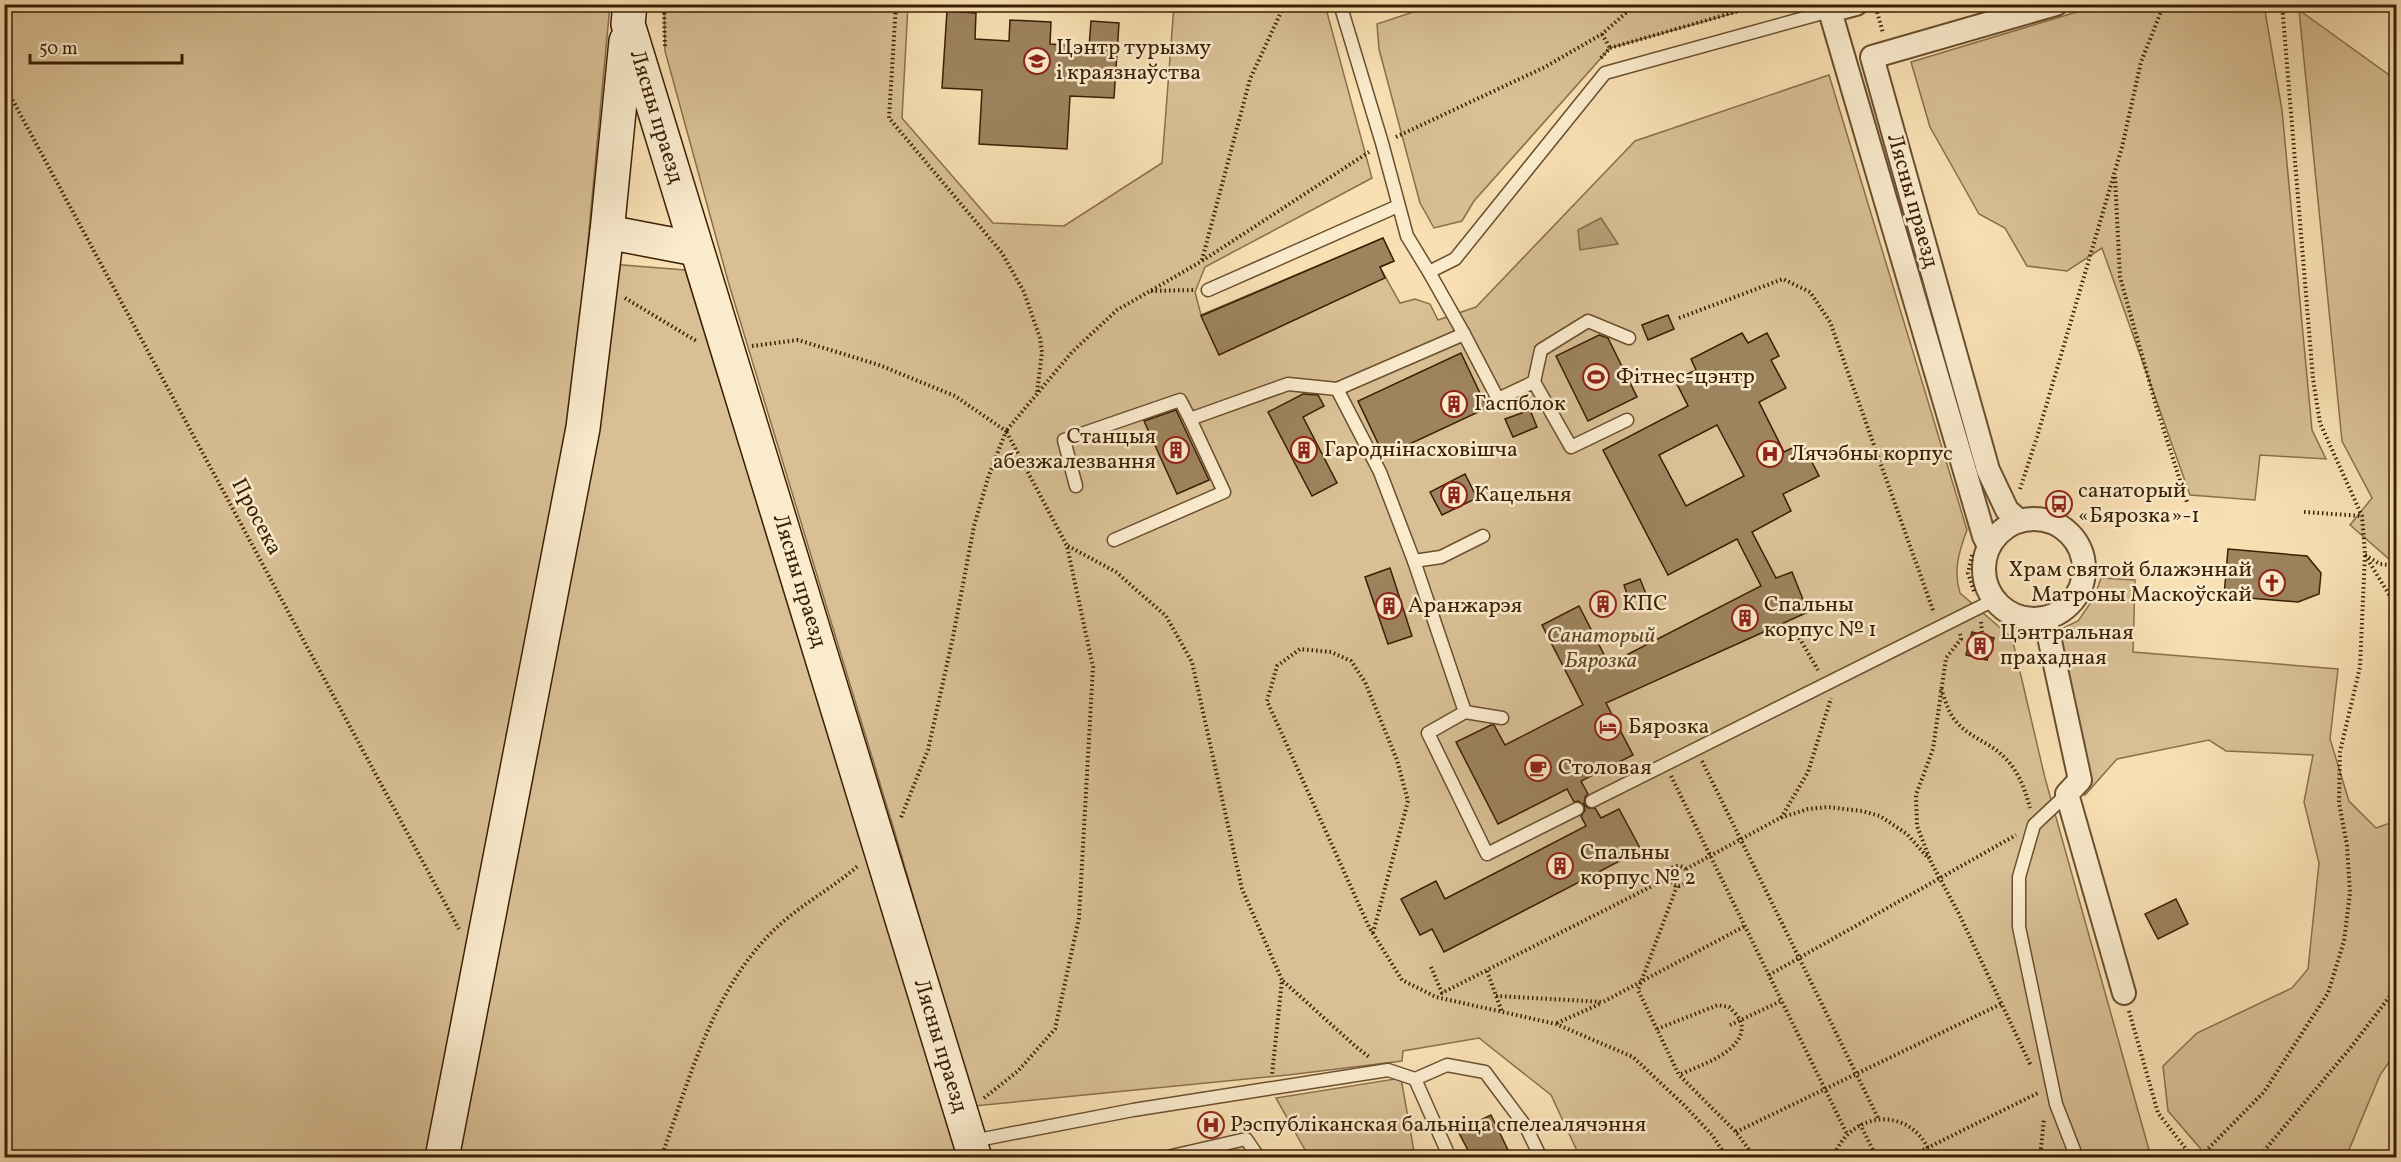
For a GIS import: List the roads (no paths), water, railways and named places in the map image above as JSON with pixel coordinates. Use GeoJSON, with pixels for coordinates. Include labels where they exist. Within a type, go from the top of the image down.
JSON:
{"type":"FeatureCollection","features":[{"type":"Feature","properties":{"kind":"street"},"geometry":{"type":"LineString","coordinates":[[1830,11],[1856,4]]}},
{"type":"Feature","properties":{"kind":"street","name":"Лясны праезд"},"geometry":{"type":"LineString","coordinates":[[2013,515],[1988,470],[1872,57],[2055,4]]}},
{"type":"Feature","properties":{"kind":"street","name":"Лясны праезд"},"geometry":{"type":"LineString","coordinates":[[1830,11],[1987,543],[1984,560],[1987,604]]}},
{"type":"Feature","properties":{"kind":"street"},"geometry":{"type":"LineString","coordinates":[[442,1158],[583,428],[607,232],[629,14]]}},
{"type":"Feature","properties":{"kind":"street","name":"Лясны праезд"},"geometry":{"type":"LineString","coordinates":[[629,14],[696,249],[730,353],[973,1151]]}},
{"type":"Feature","properties":{"kind":"street"},"geometry":{"type":"LineString","coordinates":[[607,232],[696,249]]}},
{"type":"Feature","properties":{"kind":"street"},"geometry":{"type":"LineString","coordinates":[[1987,543],[2013,515],[2043,520],[2065,530],[2076,542],[2083,556],[2084,572],[2081,588],[2072,602],[2060,612],[2045,618],[2031,619],[2017,616],[1987,604]]}},
{"type":"Feature","properties":{"kind":"street"},"geometry":{"type":"LineString","coordinates":[[2045,618],[2080,780],[2067,794],[2124,993]]}},
{"type":"Feature","properties":{"kind":"lane"},"geometry":{"type":"LineString","coordinates":[[1340,4],[1407,236],[1464,334],[1497,399],[1534,382]]}},
{"type":"Feature","properties":{"kind":"lane"},"geometry":{"type":"LineString","coordinates":[[1429,273],[1455,259],[1605,73],[1830,11]]}},
{"type":"Feature","properties":{"kind":"lane"},"geometry":{"type":"LineString","coordinates":[[1208,290],[1398,206]]}},
{"type":"Feature","properties":{"kind":"lane"},"geometry":{"type":"LineString","coordinates":[[1627,420],[1571,447],[1534,382],[1541,350],[1588,321],[1629,338]]}},
{"type":"Feature","properties":{"kind":"lane"},"geometry":{"type":"LineString","coordinates":[[1190,419],[1288,384],[1337,389],[1464,334]]}},
{"type":"Feature","properties":{"kind":"lane"},"geometry":{"type":"LineString","coordinates":[[1337,389],[1380,472],[1414,561],[1465,712]]}},
{"type":"Feature","properties":{"kind":"lane"},"geometry":{"type":"LineString","coordinates":[[1076,486],[1064,440],[1180,400],[1224,492],[1114,540]]}},
{"type":"Feature","properties":{"kind":"lane"},"geometry":{"type":"LineString","coordinates":[[1414,561],[1441,557],[1483,536]]}},
{"type":"Feature","properties":{"kind":"lane"},"geometry":{"type":"LineString","coordinates":[[1592,801],[1987,604]]}},
{"type":"Feature","properties":{"kind":"lane"},"geometry":{"type":"LineString","coordinates":[[1502,718],[1465,712],[1428,733],[1487,854],[1577,809]]}},
{"type":"Feature","properties":{"kind":"lane"},"geometry":{"type":"LineString","coordinates":[[2067,794],[2034,825],[2019,878],[2019,927],[2056,1104],[2076,1158]]}},
{"type":"Feature","properties":{"kind":"lane"},"geometry":{"type":"LineString","coordinates":[[973,1151],[983,1139],[1075,1121],[1271,1087],[1388,1070],[1415,1079],[1447,1065],[1485,1072],[1526,1127],[1541,1158]]}},
{"type":"Feature","properties":{"kind":"lane"},"geometry":{"type":"LineString","coordinates":[[1415,1079],[1450,1158]]}},
{"type":"Feature","properties":{"kind":"lane"},"geometry":{"type":"LineString","coordinates":[[1163,1158],[1246,1139],[1259,1158]]}},
{"type":"Feature","properties":{"kind":"lane"},"geometry":{"type":"LineString","coordinates":[[1095,1158],[1100,1158]]}},
{"type":"Feature","properties":{"kind":"place","name":"Цэнтр турызму і краязнаўства"},"geometry":{"type":"Point","coordinates":[1037,61]}},
{"type":"Feature","properties":{"kind":"place","name":"Фітнес-цэнтр"},"geometry":{"type":"Point","coordinates":[1596,377]}},
{"type":"Feature","properties":{"kind":"place","name":"Гаспблок"},"geometry":{"type":"Point","coordinates":[1454,404]}},
{"type":"Feature","properties":{"kind":"place","name":"Станцыя абезжалезвання"},"geometry":{"type":"Point","coordinates":[1176,450]}},
{"type":"Feature","properties":{"kind":"place","name":"Гароднінасховішча"},"geometry":{"type":"Point","coordinates":[1304,450]}},
{"type":"Feature","properties":{"kind":"place","name":"Лячэбны корпус"},"geometry":{"type":"Point","coordinates":[1770,454]}},
{"type":"Feature","properties":{"kind":"place","name":"Кацельня"},"geometry":{"type":"Point","coordinates":[1454,495]}},
{"type":"Feature","properties":{"kind":"place","name":"санаторый «Бярозка»-1"},"geometry":{"type":"Point","coordinates":[2059,504]}},
{"type":"Feature","properties":{"kind":"place","name":"Храм святой блажэннай Матроны Маскоўскай"},"geometry":{"type":"Point","coordinates":[2272,583]}},
{"type":"Feature","properties":{"kind":"place","name":"КПС"},"geometry":{"type":"Point","coordinates":[1603,604]}},
{"type":"Feature","properties":{"kind":"place","name":"Аранжарэя"},"geometry":{"type":"Point","coordinates":[1389,606]}},
{"type":"Feature","properties":{"kind":"place","name":"Спальны корпус № 1"},"geometry":{"type":"Point","coordinates":[1745,618]}},
{"type":"Feature","properties":{"kind":"place","name":"Цэнтральная прахадная"},"geometry":{"type":"Point","coordinates":[1980,646]}},
{"type":"Feature","properties":{"kind":"place","name":"Бярозка"},"geometry":{"type":"Point","coordinates":[1608,727]}},
{"type":"Feature","properties":{"kind":"place","name":"Столовая"},"geometry":{"type":"Point","coordinates":[1538,768]}},
{"type":"Feature","properties":{"kind":"place","name":"Спальны корпус № 2"},"geometry":{"type":"Point","coordinates":[1560,866]}},
{"type":"Feature","properties":{"kind":"place","name":"Рэспубліканская бальніца спелеалячэння"},"geometry":{"type":"Point","coordinates":[1211,1125]}},
{"type":"Feature","properties":{"kind":"park label","name":"Санаторый Бярозка"},"geometry":{"type":"Point","coordinates":[1601,648]}}]}
